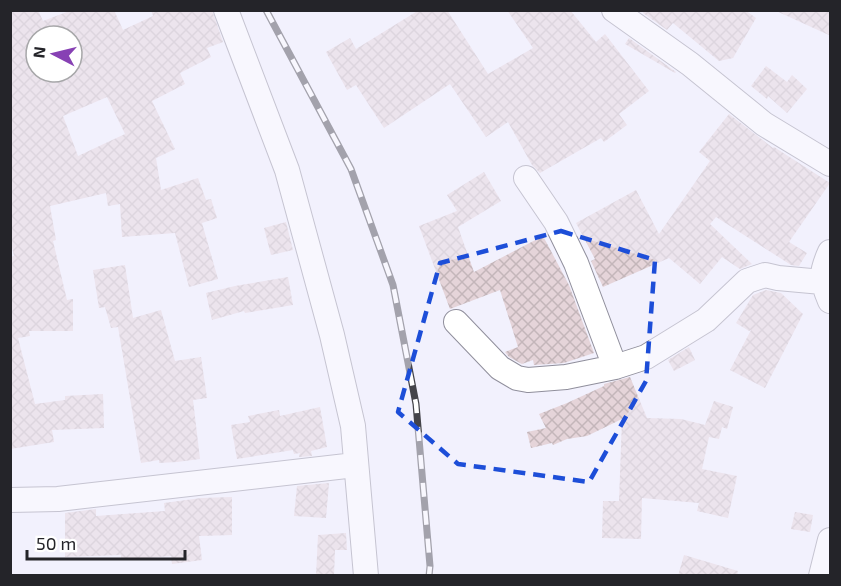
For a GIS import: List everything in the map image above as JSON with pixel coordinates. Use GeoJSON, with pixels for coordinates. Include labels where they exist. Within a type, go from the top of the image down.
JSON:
{"type":"FeatureCollection","features":[{"type":"Feature","properties":{"kind":"street"},"geometry":{"type":"LineString","coordinates":[[225,10],[287,170],[335,347],[353,426],[366,576]]}},
{"type":"Feature","properties":{"kind":"street"},"geometry":{"type":"LineString","coordinates":[[614,10],[690,64],[764,124],[831,164]]}},
{"type":"Feature","properties":{"kind":"street"},"geometry":{"type":"LineString","coordinates":[[526,177],[556,222],[576,263],[615,367]]}},
{"type":"Feature","properties":{"kind":"street"},"geometry":{"type":"LineString","coordinates":[[456,322],[500,368],[517,378],[528,380],[566,377],[615,367],[646,357],[706,320],[747,281],[765,275],[826,292],[825,263],[831,252]]}},
{"type":"Feature","properties":{"kind":"street"},"geometry":{"type":"LineString","coordinates":[[10,500],[58,499],[355,465]]}},
{"type":"Feature","properties":{"kind":"street"},"geometry":{"type":"LineString","coordinates":[[821,576],[831,540]]}},
{"type":"Feature","properties":{"kind":"highlighted area"},"geometry":{"type":"Polygon","coordinates":[[[561,231],[655,260],[646,381],[589,482],[458,464],[398,412],[440,263],[561,231]]]}},
{"type":"Feature","properties":{"kind":"building"},"geometry":{"type":"Polygon","coordinates":[[[10,10],[38,10],[43,21],[72,10],[114,10],[123,30],[153,16],[151,10],[212,10],[223,42],[207,48],[211,57],[180,73],[185,84],[152,101],[175,149],[156,158],[161,190],[198,178],[206,200],[211,199],[217,218],[202,223],[218,279],[189,287],[175,233],[122,237],[120,204],[108,206],[106,193],[50,206],[56,240],[53,241],[67,300],[73,299],[73,331],[29,331],[30,336],[18,338],[35,404],[65,400],[65,396],[103,394],[104,428],[52,430],[54,442],[10,449],[10,257],[14,256],[10,240],[10,10]],[[107,97],[63,116],[78,156],[125,134],[107,97]]]}},
{"type":"Feature","properties":{"kind":"building"},"geometry":{"type":"Polygon","coordinates":[[[419,10],[447,10],[488,74],[533,48],[507,10],[570,10],[596,42],[605,34],[649,91],[619,114],[627,125],[604,142],[601,138],[540,173],[532,165],[508,122],[486,137],[450,84],[384,128],[356,85],[347,90],[326,52],[350,38],[356,49],[419,10]]]}},
{"type":"Feature","properties":{"kind":"building"},"geometry":{"type":"Polygon","coordinates":[[[644,10],[745,10],[756,18],[733,58],[719,61],[673,23],[667,30],[643,13],[644,10]]]}},
{"type":"Feature","properties":{"kind":"building"},"geometry":{"type":"Polygon","coordinates":[[[774,10],[831,10],[831,36],[774,10]]]}},
{"type":"Feature","properties":{"kind":"building"},"geometry":{"type":"Polygon","coordinates":[[[629,38],[676,72],[625,44],[629,38]]]}},
{"type":"Feature","properties":{"kind":"building"},"geometry":{"type":"Polygon","coordinates":[[[766,66],[787,82],[792,75],[807,89],[787,113],[768,96],[767,99],[751,86],[766,66]]]}},
{"type":"Feature","properties":{"kind":"building"},"geometry":{"type":"Polygon","coordinates":[[[729,114],[773,148],[830,183],[789,242],[807,253],[799,266],[791,265],[716,217],[710,224],[752,264],[740,269],[722,257],[700,284],[669,258],[603,287],[591,261],[595,259],[576,223],[636,190],[659,234],[710,161],[699,152],[729,114]]]}},
{"type":"Feature","properties":{"kind":"building"},"geometry":{"type":"Polygon","coordinates":[[[484,172],[501,201],[458,227],[474,272],[543,236],[569,285],[594,353],[564,363],[534,365],[533,360],[522,364],[509,357],[505,352],[518,347],[500,290],[450,309],[419,226],[457,211],[447,195],[484,172]]]}},
{"type":"Feature","properties":{"kind":"building"},"geometry":{"type":"Polygon","coordinates":[[[286,222],[293,250],[271,255],[264,228],[286,222]]]}},
{"type":"Feature","properties":{"kind":"building"},"geometry":{"type":"Polygon","coordinates":[[[125,265],[133,318],[161,310],[175,361],[201,357],[207,398],[193,400],[200,459],[141,463],[118,327],[111,328],[105,307],[99,308],[93,270],[125,265]]]}},
{"type":"Feature","properties":{"kind":"building"},"geometry":{"type":"Polygon","coordinates":[[[288,277],[293,305],[245,313],[244,311],[212,320],[206,293],[288,277]]]}},
{"type":"Feature","properties":{"kind":"building"},"geometry":{"type":"Polygon","coordinates":[[[766,290],[781,293],[803,314],[765,388],[730,370],[751,330],[736,323],[753,295],[766,290]]]}},
{"type":"Feature","properties":{"kind":"building"},"geometry":{"type":"Polygon","coordinates":[[[689,347],[695,360],[674,371],[668,360],[689,347]]]}},
{"type":"Feature","properties":{"kind":"building"},"geometry":{"type":"Polygon","coordinates":[[[630,377],[647,418],[681,419],[705,425],[714,401],[733,407],[727,429],[722,427],[719,439],[709,437],[702,469],[737,476],[728,518],[697,511],[699,503],[642,498],[641,539],[602,538],[603,501],[619,501],[622,419],[587,436],[531,448],[527,432],[546,428],[539,414],[604,386],[604,384],[630,377]]]}},
{"type":"Feature","properties":{"kind":"building"},"geometry":{"type":"Polygon","coordinates":[[[320,407],[327,447],[311,451],[312,456],[299,457],[300,453],[294,454],[293,450],[237,459],[231,425],[250,422],[248,416],[279,410],[280,416],[320,407]]]}},
{"type":"Feature","properties":{"kind":"building"},"geometry":{"type":"Polygon","coordinates":[[[329,483],[326,518],[294,516],[297,486],[329,483]]]}},
{"type":"Feature","properties":{"kind":"building"},"geometry":{"type":"Polygon","coordinates":[[[232,497],[232,535],[199,536],[202,560],[172,564],[171,556],[121,560],[121,555],[65,557],[65,513],[96,509],[96,516],[165,511],[164,503],[232,497]]]}},
{"type":"Feature","properties":{"kind":"building"},"geometry":{"type":"Polygon","coordinates":[[[795,512],[813,515],[810,532],[791,529],[795,512]]]}},
{"type":"Feature","properties":{"kind":"building"},"geometry":{"type":"Polygon","coordinates":[[[346,533],[347,550],[335,550],[334,576],[316,576],[318,535],[346,533]]]}},
{"type":"Feature","properties":{"kind":"building"},"geometry":{"type":"Polygon","coordinates":[[[684,555],[738,571],[737,576],[678,576],[684,555]]]}},
{"type":"Feature","properties":{"kind":"railway"},"geometry":{"type":"LineString","coordinates":[[266,10],[351,169],[393,285],[416,404],[429,576]]}}]}
